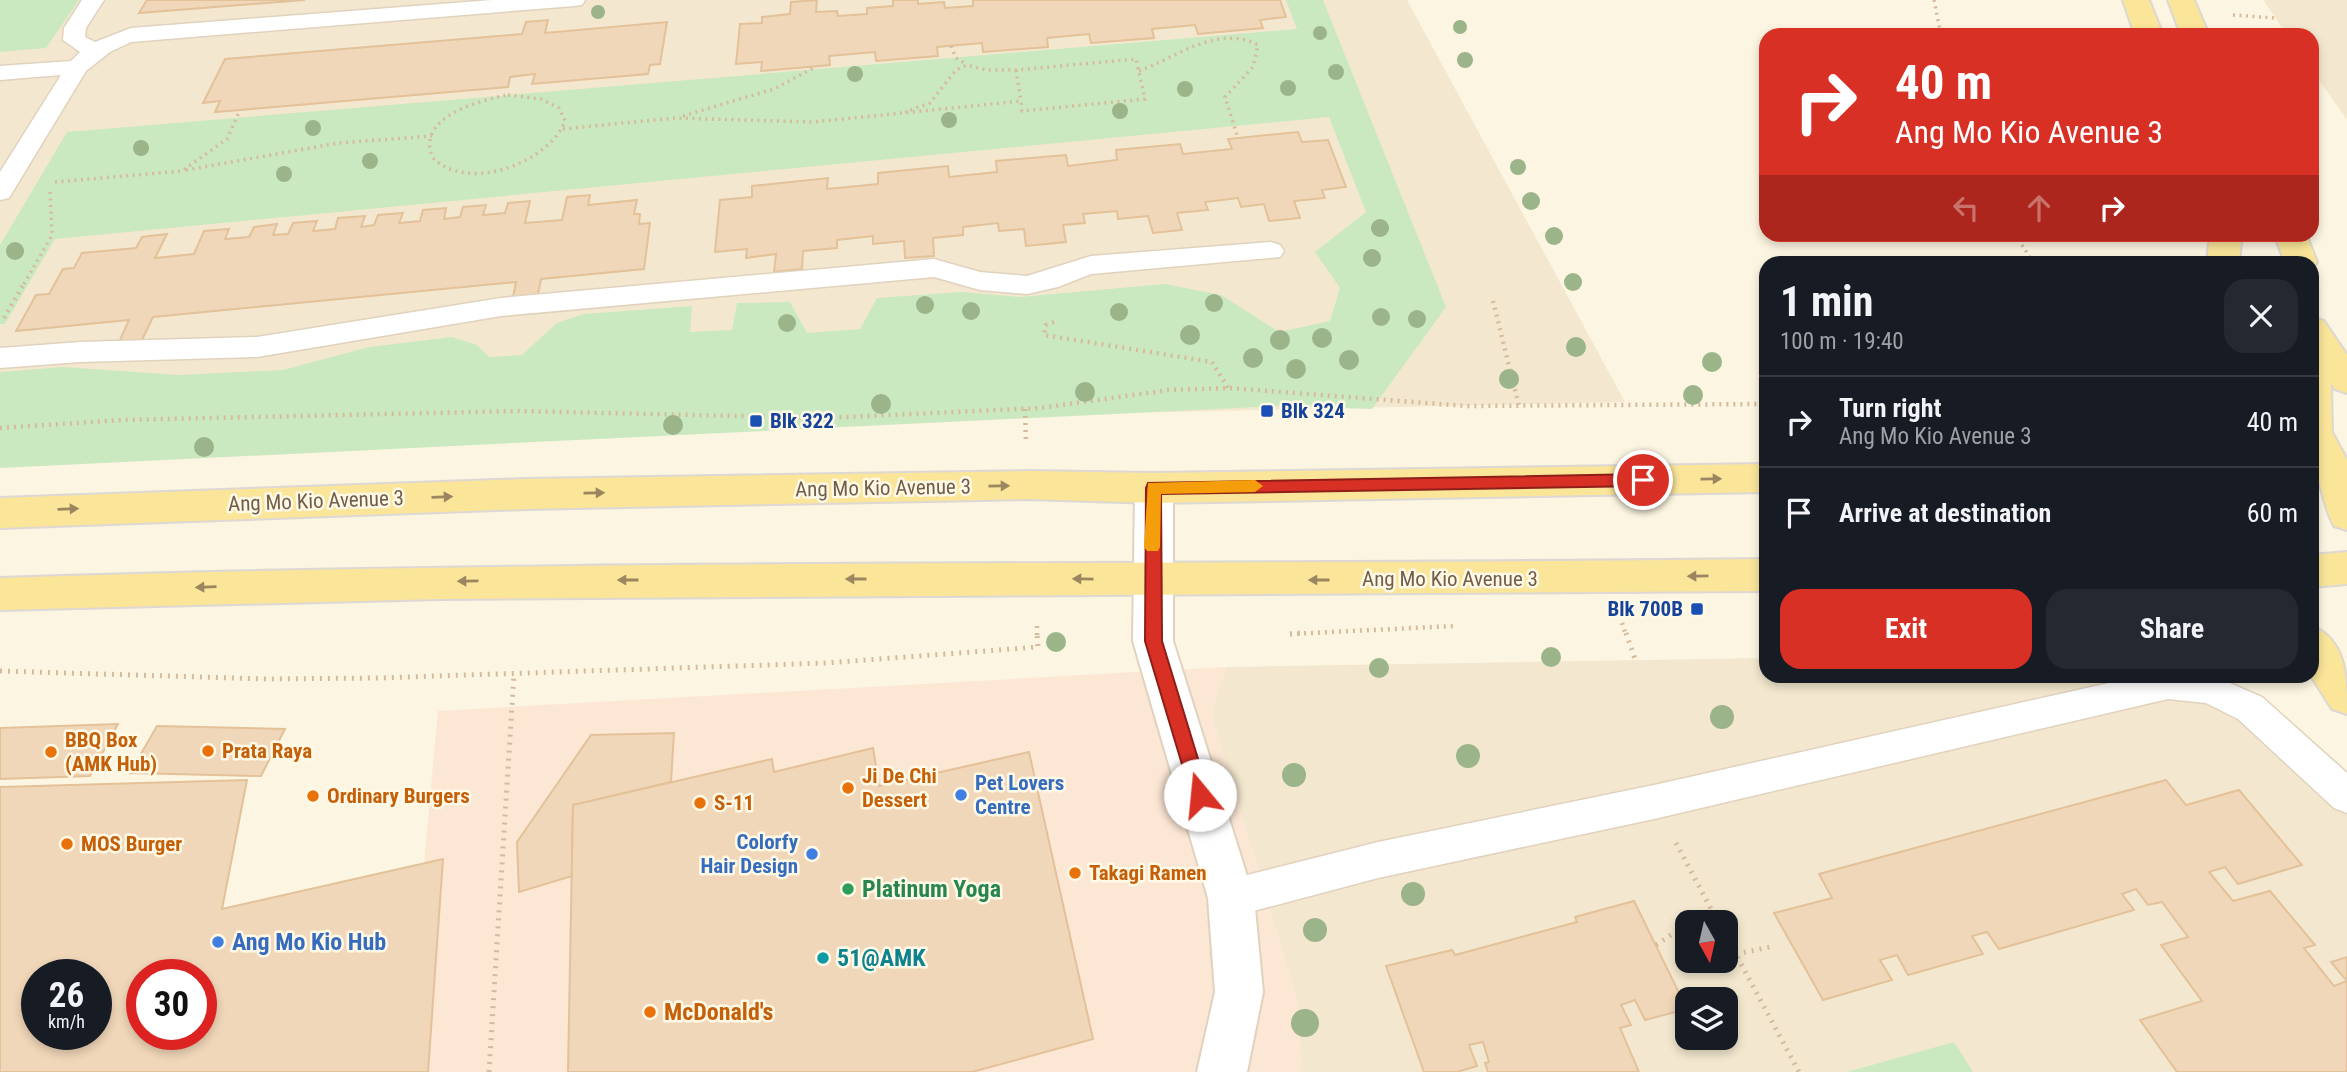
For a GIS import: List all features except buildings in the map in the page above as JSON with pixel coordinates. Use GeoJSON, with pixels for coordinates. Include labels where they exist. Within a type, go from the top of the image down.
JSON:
{"type":"FeatureCollection","features":[{"type":"Feature","properties":{"kind":"main road"},"geometry":{"type":"LineString","coordinates":[[2136,0],[2146,28]]}},
{"type":"Feature","properties":{"kind":"main road"},"geometry":{"type":"LineString","coordinates":[[2181,0],[2192,28]]}},
{"type":"Feature","properties":{"kind":"main road"},"geometry":{"type":"LineString","coordinates":[[2319,341],[2347,380]]}},
{"type":"Feature","properties":{"kind":"main road"},"geometry":{"type":"LineString","coordinates":[[2319,444],[2347,515]]}},
{"type":"Feature","properties":{"kind":"main road","name":"Ang Mo Kio Avenue 3"},"geometry":{"type":"LineString","coordinates":[[0,513],[526,494],[1027,485],[1154,488],[1759,478]]}},
{"type":"Feature","properties":{"kind":"main road"},"geometry":{"type":"LineString","coordinates":[[2319,570],[2347,568]]}},
{"type":"Feature","properties":{"kind":"main road","name":"Ang Mo Kio Avenue 3"},"geometry":{"type":"LineString","coordinates":[[0,594],[261,585],[550,580],[1152,580],[1759,575]]}},
{"type":"Feature","properties":{"kind":"main road"},"geometry":{"type":"LineString","coordinates":[[2319,654],[2347,696]]}},
{"type":"Feature","properties":{"kind":"main road"},"geometry":{"type":"LineString","coordinates":[[2318,683],[2347,708]]}},
{"type":"Feature","properties":{"kind":"street"},"geometry":{"type":"LineString","coordinates":[[1154,488],[1153,641],[1231,898],[1239,992],[1231,1041],[1222,1072]]}},
{"type":"Feature","properties":{"kind":"lane"},"geometry":{"type":"LineString","coordinates":[[86,58],[74,40],[75,29],[93,0]]}},
{"type":"Feature","properties":{"kind":"lane"},"geometry":{"type":"LineString","coordinates":[[0,192],[9,163],[86,58],[112,40],[131,36],[574,0]]}},
{"type":"Feature","properties":{"kind":"lane"},"geometry":{"type":"LineString","coordinates":[[241,27],[254,4]]}},
{"type":"Feature","properties":{"kind":"lane"},"geometry":{"type":"LineString","coordinates":[[0,74],[86,58]]}},
{"type":"Feature","properties":{"kind":"lane"},"geometry":{"type":"LineString","coordinates":[[0,358],[80,352],[257,347],[501,307],[934,268],[980,281],[1027,285],[1049,281],[1077,268],[1091,265],[1272,251]]}},
{"type":"Feature","properties":{"kind":"lane"},"geometry":{"type":"LineString","coordinates":[[1231,898],[1378,860],[1654,802],[2168,684],[2210,689],[2250,708],[2347,796]]}},
{"type":"Feature","properties":{"kind":"path"},"geometry":{"type":"LineString","coordinates":[[1934,0],[1940,28]]}},
{"type":"Feature","properties":{"kind":"path"},"geometry":{"type":"LineString","coordinates":[[2230,15],[2274,18]]}},
{"type":"Feature","properties":{"kind":"path"},"geometry":{"type":"LineString","coordinates":[[1139,71],[1154,67],[1213,40],[1236,37],[1253,41],[1258,45],[1260,55],[1256,64],[1225,97],[1238,138]]}},
{"type":"Feature","properties":{"kind":"path"},"geometry":{"type":"LineString","coordinates":[[951,46],[956,58],[967,65],[986,69],[1016,70],[1136,59],[1145,99],[1022,111],[1016,70]]}},
{"type":"Feature","properties":{"kind":"path"},"geometry":{"type":"LineString","coordinates":[[905,112],[930,103],[957,70],[967,65]]}},
{"type":"Feature","properties":{"kind":"path"},"geometry":{"type":"LineString","coordinates":[[675,118],[774,89],[815,66]]}},
{"type":"Feature","properties":{"kind":"path"},"geometry":{"type":"LineString","coordinates":[[508,95],[530,95],[547,100],[560,109],[565,120],[563,129],[554,144],[540,155],[501,170],[480,173],[460,172],[444,166],[432,157],[429,145],[445,118],[463,107],[508,95]]}},
{"type":"Feature","properties":{"kind":"path"},"geometry":{"type":"LineString","coordinates":[[563,129],[675,118],[813,122],[1021,101]]}},
{"type":"Feature","properties":{"kind":"path"},"geometry":{"type":"LineString","coordinates":[[182,171],[227,139],[240,110]]}},
{"type":"Feature","properties":{"kind":"path"},"geometry":{"type":"LineString","coordinates":[[0,325],[52,235],[50,182],[182,171],[318,144],[379,137],[432,136]]}},
{"type":"Feature","properties":{"kind":"path"},"geometry":{"type":"LineString","coordinates":[[1091,265],[1092,297],[1077,309],[1046,326],[1044,335],[1212,362],[1228,388]]}},
{"type":"Feature","properties":{"kind":"path"},"geometry":{"type":"LineString","coordinates":[[1493,301],[1519,406]]}},
{"type":"Feature","properties":{"kind":"path"},"geometry":{"type":"LineString","coordinates":[[0,428],[122,420],[519,411],[825,418],[1040,408],[1169,390],[1228,388],[1465,406],[1759,404]]}},
{"type":"Feature","properties":{"kind":"path"},"geometry":{"type":"LineString","coordinates":[[1620,618],[1635,659]]}},
{"type":"Feature","properties":{"kind":"path"},"geometry":{"type":"LineString","coordinates":[[0,671],[267,679],[826,663],[1038,647]]}},
{"type":"Feature","properties":{"kind":"path"},"geometry":{"type":"LineString","coordinates":[[489,1072],[514,673]]}},
{"type":"Feature","properties":{"kind":"path"},"geometry":{"type":"LineString","coordinates":[[1654,802],[1710,908],[1707,910]]}},
{"type":"Feature","properties":{"kind":"path"},"geometry":{"type":"LineString","coordinates":[[1656,945],[1675,932]]}},
{"type":"Feature","properties":{"kind":"path"},"geometry":{"type":"LineString","coordinates":[[1738,954],[1770,947]]}},
{"type":"Feature","properties":{"kind":"path"},"geometry":{"type":"LineString","coordinates":[[1738,956],[1799,1072]]}},
{"type":"Feature","properties":{"kind":"shaded area"},"geometry":{"type":"Polygon","coordinates":[[[0,0],[1407,0],[1625,402],[0,438],[0,0]]]}},
{"type":"Feature","properties":{"kind":"shaded area"},"geometry":{"type":"Polygon","coordinates":[[[2263,0],[2347,0],[2347,120],[2319,80],[2319,28],[2282,28],[2263,0]]]}},
{"type":"Feature","properties":{"kind":"shaded area"},"geometry":{"type":"Polygon","coordinates":[[[1759,658],[1759,683],[2180,683],[2347,790],[2347,1072],[1299,1072],[1301,1066],[1297,1000],[1212,717],[1217,690],[1227,667],[1759,658]]]}},
{"type":"Feature","properties":{"kind":"shaded area"},"geometry":{"type":"Polygon","coordinates":[[[1227,667],[1217,690],[1212,717],[1297,1000],[1301,1066],[1299,1072],[405,1072],[438,711],[1227,667]]]}},
{"type":"Feature","properties":{"kind":"green space"},"geometry":{"type":"Polygon","coordinates":[[[0,0],[79,0],[46,48],[0,52],[0,0]]]}},
{"type":"Feature","properties":{"kind":"green space"},"geometry":{"type":"Polygon","coordinates":[[[1286,0],[1323,0],[1446,307],[1372,409],[1278,406],[0,468],[0,372],[63,367],[179,375],[283,370],[369,347],[452,337],[477,345],[489,357],[522,355],[557,323],[584,314],[692,306],[690,332],[732,330],[737,303],[790,302],[807,333],[860,329],[877,298],[961,292],[1020,297],[1165,284],[1221,295],[1279,332],[1330,321],[1340,288],[1315,252],[1366,212],[1329,117],[55,239],[5,324],[0,324],[0,245],[67,132],[1297,29],[1286,0]]]}},
{"type":"Feature","properties":{"kind":"green space"},"geometry":{"type":"Polygon","coordinates":[[[1954,1042],[1973,1072],[1847,1072],[1954,1042]]]}},
{"type":"Feature","properties":{"kind":"slow traffic"},"geometry":{"type":"LineString","coordinates":[[1152,547],[1154,488],[1255,486]]}},
{"type":"Feature","properties":{"kind":"place","name":"Blk 324"},"geometry":{"type":"Point","coordinates":[1267,411]}},
{"type":"Feature","properties":{"kind":"place","name":"Blk 322"},"geometry":{"type":"Point","coordinates":[756,421]}},
{"type":"Feature","properties":{"kind":"place","name":"Blk 700B"},"geometry":{"type":"Point","coordinates":[1697,609]}},
{"type":"Feature","properties":{"kind":"place","name":"Prata Raya"},"geometry":{"type":"Point","coordinates":[208,751]}},
{"type":"Feature","properties":{"kind":"place","name":"BBQ Box (AMK Hub)"},"geometry":{"type":"Point","coordinates":[51,752]}},
{"type":"Feature","properties":{"kind":"place","name":"Ji De Chi Dessert"},"geometry":{"type":"Point","coordinates":[848,788]}},
{"type":"Feature","properties":{"kind":"place","name":"Pet Lovers Centre"},"geometry":{"type":"Point","coordinates":[961,795]}},
{"type":"Feature","properties":{"kind":"place","name":"Ordinary Burgers"},"geometry":{"type":"Point","coordinates":[313,796]}},
{"type":"Feature","properties":{"kind":"place","name":"S-11"},"geometry":{"type":"Point","coordinates":[700,803]}},
{"type":"Feature","properties":{"kind":"place","name":"MOS Burger"},"geometry":{"type":"Point","coordinates":[67,844]}},
{"type":"Feature","properties":{"kind":"place","name":"Colorfy Hair Design"},"geometry":{"type":"Point","coordinates":[812,854]}},
{"type":"Feature","properties":{"kind":"place","name":"Takagi Ramen"},"geometry":{"type":"Point","coordinates":[1075,873]}},
{"type":"Feature","properties":{"kind":"place","name":"Platinum Yoga"},"geometry":{"type":"Point","coordinates":[848,889]}},
{"type":"Feature","properties":{"kind":"place","name":"Ang Mo Kio Hub"},"geometry":{"type":"Point","coordinates":[218,942]}},
{"type":"Feature","properties":{"kind":"place","name":"51@AMK"},"geometry":{"type":"Point","coordinates":[823,958]}},
{"type":"Feature","properties":{"kind":"place","name":"McDonald's"},"geometry":{"type":"Point","coordinates":[650,1012]}},
{"type":"Feature","properties":{"kind":"route"},"geometry":{"type":"LineString","coordinates":[[1200,795],[1153,641],[1154,488],[1643,480]]}}]}
